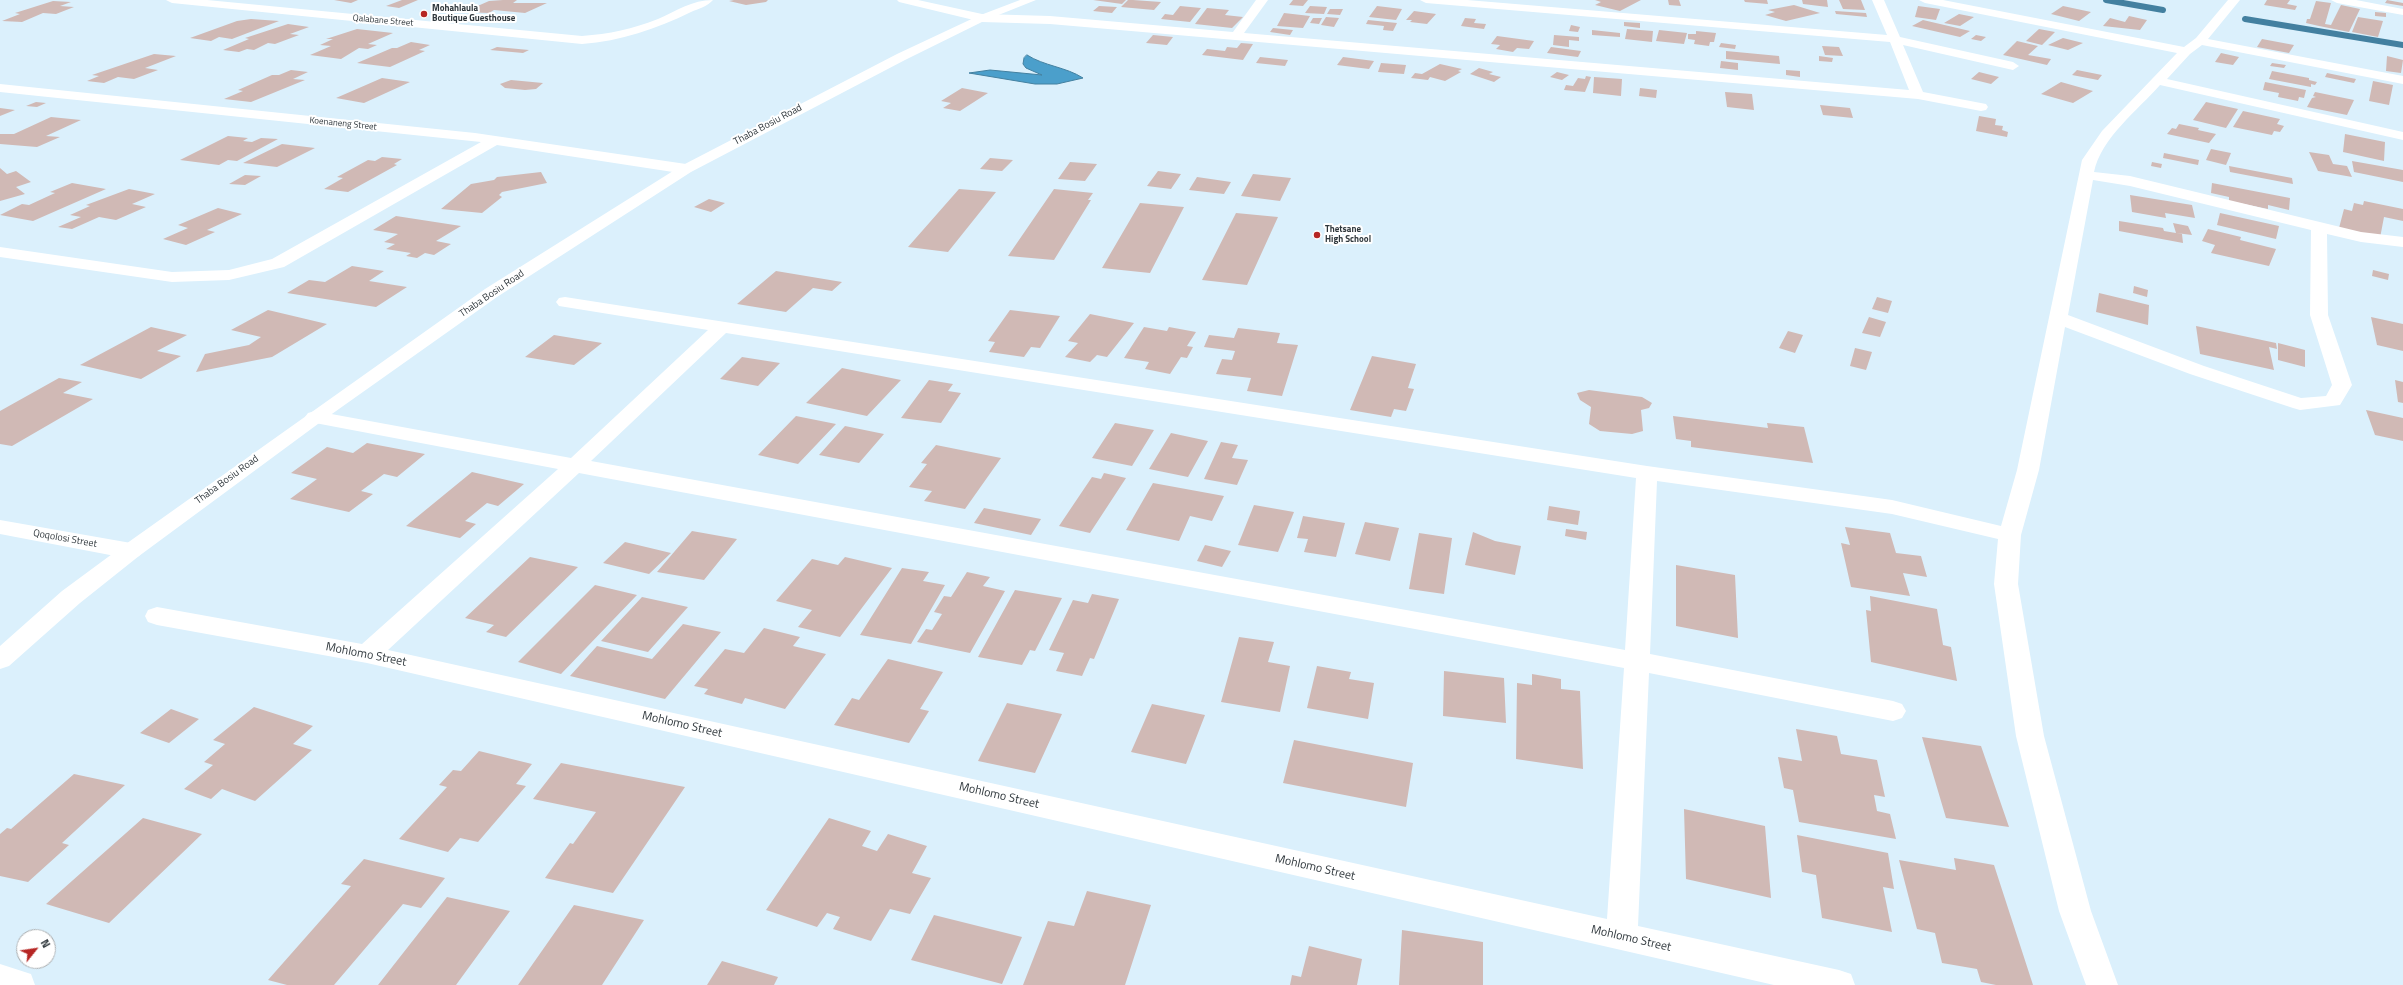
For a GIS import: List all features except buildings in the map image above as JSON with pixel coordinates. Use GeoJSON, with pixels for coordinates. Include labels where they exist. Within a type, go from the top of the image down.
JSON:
{"type":"FeatureCollection","features":[{"type":"Feature","properties":{"kind":"street","name":"Qalabane Street"},"geometry":{"type":"LineString","coordinates":[[172,0],[582,40],[603,39],[633,32],[707,0]]}},
{"type":"Feature","properties":{"kind":"street"},"geometry":{"type":"LineString","coordinates":[[903,0],[982,18],[1050,20],[1918,95],[1981,107]]}},
{"type":"Feature","properties":{"kind":"street","name":"Thaba Bosiu Road"},"geometry":{"type":"LineString","coordinates":[[0,660],[71,598],[131,551],[315,417],[491,293],[686,169],[807,104],[982,18],[1030,0]]}},
{"type":"Feature","properties":{"kind":"street"},"geometry":{"type":"LineString","coordinates":[[1236,36],[1262,0]]}},
{"type":"Feature","properties":{"kind":"street"},"geometry":{"type":"LineString","coordinates":[[1426,0],[1893,39],[2013,66]]}},
{"type":"Feature","properties":{"kind":"street"},"geometry":{"type":"LineString","coordinates":[[1878,0],[1893,39],[1918,95]]}},
{"type":"Feature","properties":{"kind":"street"},"geometry":{"type":"LineString","coordinates":[[1925,0],[2403,80]]}},
{"type":"Feature","properties":{"kind":"street"},"geometry":{"type":"LineString","coordinates":[[2102,985],[2075,911],[2030,736],[2006,584],[2010,535],[2028,470],[2089,160],[2107,134],[2193,46],[2234,0]]}},
{"type":"Feature","properties":{"kind":"street"},"geometry":{"type":"LineString","coordinates":[[2337,0],[2403,12]]}},
{"type":"Feature","properties":{"kind":"street"},"geometry":{"type":"LineString","coordinates":[[2158,81],[2403,136]]}},
{"type":"Feature","properties":{"kind":"street","name":"Koenaneng Street"},"geometry":{"type":"LineString","coordinates":[[0,88],[495,140],[686,169]]}},
{"type":"Feature","properties":{"kind":"street"},"geometry":{"type":"LineString","coordinates":[[0,252],[172,277],[229,275],[278,264],[495,140]]}},
{"type":"Feature","properties":{"kind":"street"},"geometry":{"type":"LineString","coordinates":[[2086,175],[2130,181],[2361,237],[2403,242]]}},
{"type":"Feature","properties":{"kind":"street"},"geometry":{"type":"LineString","coordinates":[[2057,317],[2197,370],[2300,404],[2333,401],[2342,385],[2319,315],[2319,227]]}},
{"type":"Feature","properties":{"kind":"street"},"geometry":{"type":"LineString","coordinates":[[565,302],[1647,473],[1892,507],[2010,535]]}},
{"type":"Feature","properties":{"kind":"street"},"geometry":{"type":"LineString","coordinates":[[367,654],[575,465],[722,327]]}},
{"type":"Feature","properties":{"kind":"street"},"geometry":{"type":"LineString","coordinates":[[315,417],[1636,661],[1893,711]]}},
{"type":"Feature","properties":{"kind":"street"},"geometry":{"type":"LineString","coordinates":[[1622,937],[1647,473]]}},
{"type":"Feature","properties":{"kind":"street","name":"Qoqolosi Street"},"geometry":{"type":"LineString","coordinates":[[0,527],[131,551]]}},
{"type":"Feature","properties":{"kind":"street","name":"Mohlomo Street"},"geometry":{"type":"LineString","coordinates":[[157,616],[367,654],[1838,985]]}},
{"type":"Feature","properties":{"kind":"street"},"geometry":{"type":"LineString","coordinates":[[0,979],[19,985]]}},
{"type":"Feature","properties":{"kind":"water"},"geometry":{"type":"Polygon","coordinates":[[[1027,55],[1083,78],[1057,84],[1035,84],[969,73],[990,70],[1042,75],[1026,68],[1023,64],[1024,58],[1027,55]]]}},
{"type":"Feature","properties":{"kind":"waterway"},"geometry":{"type":"LineString","coordinates":[[2106,0],[2163,10]]}},
{"type":"Feature","properties":{"kind":"waterway"},"geometry":{"type":"LineString","coordinates":[[2245,19],[2403,45]]}},
{"type":"Feature","properties":{"kind":"place","name":"Mohahlaula Boutique Guesthouse"},"geometry":{"type":"Point","coordinates":[424,14]}},
{"type":"Feature","properties":{"kind":"place","name":"Thetsane High School"},"geometry":{"type":"Point","coordinates":[1317,235]}}]}
